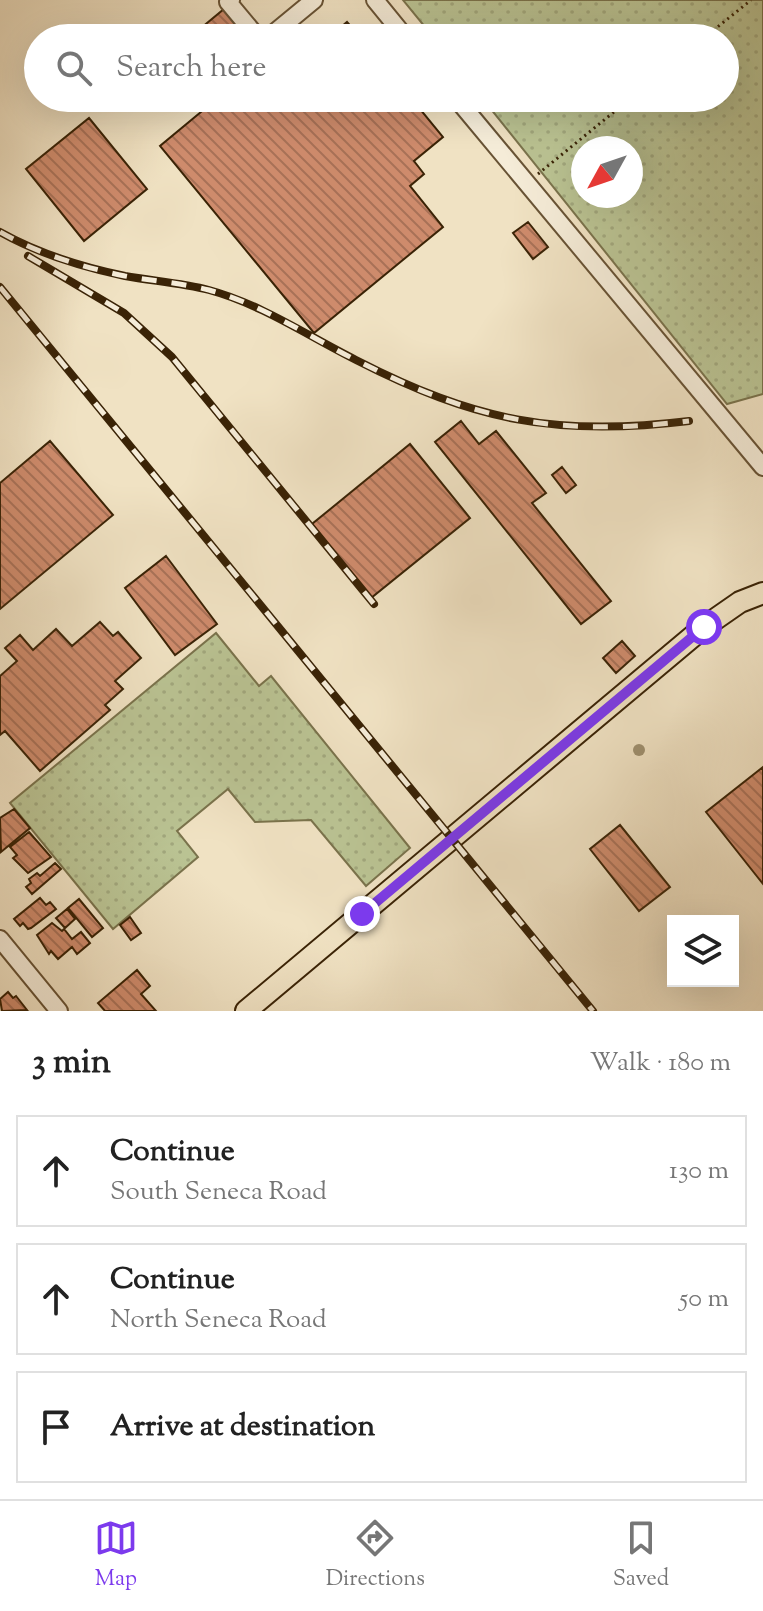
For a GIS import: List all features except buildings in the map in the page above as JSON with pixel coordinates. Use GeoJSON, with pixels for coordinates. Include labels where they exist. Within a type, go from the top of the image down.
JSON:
{"type":"FeatureCollection","features":[{"type":"Feature","properties":{"kind":"main road"},"geometry":{"type":"LineString","coordinates":[[246,1011],[704,627],[733,606],[763,593]]}},
{"type":"Feature","properties":{"kind":"street"},"geometry":{"type":"LineString","coordinates":[[231,0],[228,2],[246,24]]}},
{"type":"Feature","properties":{"kind":"street"},"geometry":{"type":"LineString","coordinates":[[285,24],[314,0]]}},
{"type":"Feature","properties":{"kind":"street"},"geometry":{"type":"LineString","coordinates":[[375,0],[395,24]]}},
{"type":"Feature","properties":{"kind":"street"},"geometry":{"type":"LineString","coordinates":[[468,112],[763,467]]}},
{"type":"Feature","properties":{"kind":"street"},"geometry":{"type":"LineString","coordinates":[[0,939],[59,1011]]}},
{"type":"Feature","properties":{"kind":"path"},"geometry":{"type":"LineString","coordinates":[[721,24],[751,0]]}},
{"type":"Feature","properties":{"kind":"path"},"geometry":{"type":"LineString","coordinates":[[527,183],[614,112]]}},
{"type":"Feature","properties":{"kind":"green space"},"geometry":{"type":"Polygon","coordinates":[[[403,0],[763,0],[763,394],[727,404],[493,112],[739,112],[739,24],[423,24],[403,0]]]}},
{"type":"Feature","properties":{"kind":"green space"},"geometry":{"type":"Polygon","coordinates":[[[216,633],[259,686],[271,676],[410,848],[366,886],[311,820],[255,822],[228,789],[177,831],[198,857],[113,929],[10,803],[216,633]]]}},
{"type":"Feature","properties":{"kind":"railway"},"geometry":{"type":"LineString","coordinates":[[0,232],[45,253],[93,268],[228,296],[266,312],[399,381],[479,410],[557,425],[598,427],[689,421]]}},
{"type":"Feature","properties":{"kind":"railway"},"geometry":{"type":"LineString","coordinates":[[28,256],[124,313],[172,357],[374,604]]}},
{"type":"Feature","properties":{"kind":"railway"},"geometry":{"type":"LineString","coordinates":[[0,287],[593,1011]]}},
{"type":"Feature","properties":{"kind":"route"},"geometry":{"type":"LineString","coordinates":[[362,914],[704,627]]}}]}
